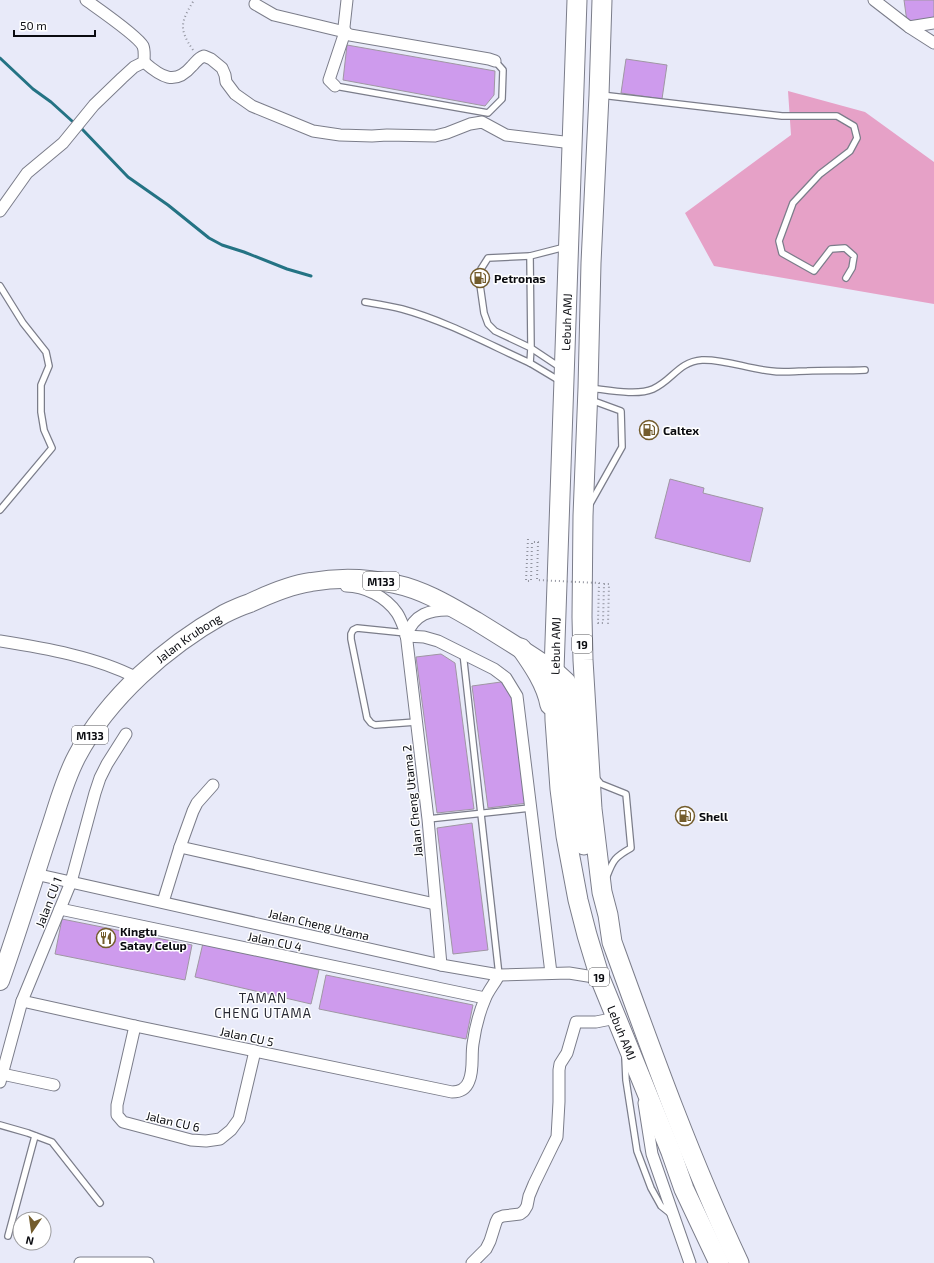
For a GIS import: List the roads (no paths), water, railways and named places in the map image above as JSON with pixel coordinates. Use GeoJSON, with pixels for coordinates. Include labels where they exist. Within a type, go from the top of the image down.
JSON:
{"type":"FeatureCollection","features":[{"type":"Feature","properties":{"kind":"highway"},"geometry":{"type":"LineString","coordinates":[[564,0],[567,11],[569,64],[575,78]]}},
{"type":"Feature","properties":{"kind":"highway","name":"Lebuh AMJ"},"geometry":{"type":"LineString","coordinates":[[577,0],[554,671],[555,720],[560,789],[566,836],[576,886],[587,936],[600,978],[671,1152],[684,1189],[719,1263]]}},
{"type":"Feature","properties":{"kind":"highway"},"geometry":{"type":"LineString","coordinates":[[594,0],[595,51],[600,61]]}},
{"type":"Feature","properties":{"kind":"highway","name":"Lebuh AMJ"},"geometry":{"type":"LineString","coordinates":[[602,0],[599,95],[590,263],[583,516],[583,660],[592,809],[602,892],[608,915],[612,942],[693,1159],[714,1210],[739,1263]]}},
{"type":"Feature","properties":{"kind":"highway"},"geometry":{"type":"LineString","coordinates":[[582,617],[573,646],[567,657],[554,671],[566,682],[571,696],[572,757],[578,810],[591,877],[612,942]]}},
{"type":"Feature","properties":{"kind":"highway"},"geometry":{"type":"LineString","coordinates":[[521,648],[538,650],[548,644],[555,629]]}},
{"type":"Feature","properties":{"kind":"highway"},"geometry":{"type":"LineString","coordinates":[[521,648],[537,672],[549,699],[557,748]]}},
{"type":"Feature","properties":{"kind":"main road","name":"Jalan Krubong"},"geometry":{"type":"LineString","coordinates":[[0,981],[58,804],[77,757],[85,742],[106,713],[137,678],[190,636],[224,614],[262,597],[300,584],[322,580],[344,579],[381,581],[414,589],[457,610],[521,648],[554,671]]}},
{"type":"Feature","properties":{"kind":"street"},"geometry":{"type":"LineString","coordinates":[[86,0],[133,36],[142,45],[144,62],[154,71],[166,77],[175,79],[184,74],[199,58],[204,56],[211,59],[222,68],[226,82],[235,94],[252,106],[313,131],[340,135],[435,136],[447,134],[470,124],[482,122],[506,135],[572,143]]}},
{"type":"Feature","properties":{"kind":"street"},"geometry":{"type":"LineString","coordinates":[[335,86],[329,80],[345,32],[344,27],[347,0]]}},
{"type":"Feature","properties":{"kind":"street"},"geometry":{"type":"LineString","coordinates":[[874,0],[909,27],[934,43]]}},
{"type":"Feature","properties":{"kind":"street"},"geometry":{"type":"LineString","coordinates":[[255,4],[274,15],[350,34],[495,61]]}},
{"type":"Feature","properties":{"kind":"street"},"geometry":{"type":"LineString","coordinates":[[909,27],[934,23]]}},
{"type":"Feature","properties":{"kind":"street"},"geometry":{"type":"LineString","coordinates":[[0,211],[27,173],[63,143],[94,106],[122,78],[134,67],[144,62]]}},
{"type":"Feature","properties":{"kind":"street","name":"Jalan Cheng Utama 2"},"geometry":{"type":"LineString","coordinates":[[300,584],[317,588],[349,586],[363,589],[373,593],[391,605],[402,621],[406,634],[428,818],[441,965]]}},
{"type":"Feature","properties":{"kind":"street"},"geometry":{"type":"LineString","coordinates":[[457,610],[436,610],[419,616],[406,634],[438,641],[463,652],[500,673],[511,684],[517,696],[551,973]]}},
{"type":"Feature","properties":{"kind":"street"},"geometry":{"type":"LineString","coordinates":[[0,641],[40,647],[104,664],[137,678]]}},
{"type":"Feature","properties":{"kind":"street","name":"Jalan CU 1"},"geometry":{"type":"LineString","coordinates":[[1,1078],[22,1001],[70,882],[100,778],[126,734]]}},
{"type":"Feature","properties":{"kind":"street"},"geometry":{"type":"LineString","coordinates":[[163,902],[180,847],[193,812],[212,785]]}},
{"type":"Feature","properties":{"kind":"street"},"geometry":{"type":"LineString","coordinates":[[180,847],[435,904]]}},
{"type":"Feature","properties":{"kind":"street","name":"Jalan Cheng Utama"},"geometry":{"type":"LineString","coordinates":[[35,874],[441,965],[499,975],[551,973],[575,974],[600,978]]}},
{"type":"Feature","properties":{"kind":"street","name":"Jalan CU 4"},"geometry":{"type":"LineString","coordinates":[[60,908],[485,998]]}},
{"type":"Feature","properties":{"kind":"street"},"geometry":{"type":"LineString","coordinates":[[485,998],[499,975]]}},
{"type":"Feature","properties":{"kind":"street","name":"Jalan CU 5"},"geometry":{"type":"LineString","coordinates":[[22,1001],[255,1051],[452,1092],[459,1092],[465,1088],[471,1075],[472,1046],[485,998]]}},
{"type":"Feature","properties":{"kind":"street"},"geometry":{"type":"LineString","coordinates":[[472,1263],[486,1249],[498,1218],[520,1214],[524,1211],[527,1206],[528,1196],[554,1145],[559,1102],[560,1064],[567,1053],[576,1022],[596,1022],[616,1018]]}},
{"type":"Feature","properties":{"kind":"street","name":"Jalan CU 6"},"geometry":{"type":"LineString","coordinates":[[135,1026],[117,1105],[117,1115],[123,1122],[191,1140],[206,1141],[220,1138],[231,1130],[239,1119],[255,1051]]}},
{"type":"Feature","properties":{"kind":"street"},"geometry":{"type":"LineString","coordinates":[[1,1078],[54,1085]]}},
{"type":"Feature","properties":{"kind":"street"},"geometry":{"type":"LineString","coordinates":[[641,1080],[652,1154],[690,1263]]}},
{"type":"Feature","properties":{"kind":"street"},"geometry":{"type":"LineString","coordinates":[[80,1263],[148,1263]]}},
{"type":"Feature","properties":{"kind":"lane"},"geometry":{"type":"LineString","coordinates":[[335,86],[488,113],[502,99],[503,70],[495,61]]}},
{"type":"Feature","properties":{"kind":"lane"},"geometry":{"type":"LineString","coordinates":[[599,95],[782,116],[838,116],[854,126],[857,138],[850,151],[820,174],[793,203],[779,241],[782,253],[814,271],[831,249],[845,248],[854,256],[852,268],[846,278]]}},
{"type":"Feature","properties":{"kind":"lane"},"geometry":{"type":"LineString","coordinates":[[564,377],[531,348],[495,331],[488,324],[484,313],[480,285],[481,269],[488,258],[530,256],[569,246]]}},
{"type":"Feature","properties":{"kind":"lane"},"geometry":{"type":"LineString","coordinates":[[530,256],[530,363]]}},
{"type":"Feature","properties":{"kind":"lane"},"geometry":{"type":"LineString","coordinates":[[0,286],[23,323],[46,352],[49,366],[41,386],[41,412],[44,430],[52,448],[0,510]]}},
{"type":"Feature","properties":{"kind":"lane"},"geometry":{"type":"LineString","coordinates":[[365,302],[402,309],[434,320],[476,337],[530,363],[564,377]]}},
{"type":"Feature","properties":{"kind":"lane"},"geometry":{"type":"LineString","coordinates":[[587,393],[645,391],[662,383],[681,367],[690,362],[702,360],[717,361],[771,372],[789,373],[806,371],[865,370]]}},
{"type":"Feature","properties":{"kind":"lane"},"geometry":{"type":"LineString","coordinates":[[583,516],[622,448],[621,411],[587,393]]}},
{"type":"Feature","properties":{"kind":"lane"},"geometry":{"type":"LineString","coordinates":[[406,634],[357,628],[353,630],[351,638],[367,718],[375,725],[416,722]]}},
{"type":"Feature","properties":{"kind":"lane"},"geometry":{"type":"LineString","coordinates":[[463,652],[499,975]]}},
{"type":"Feature","properties":{"kind":"lane"},"geometry":{"type":"LineString","coordinates":[[589,770],[601,784],[626,794],[631,848],[619,855],[611,865],[602,892]]}},
{"type":"Feature","properties":{"kind":"lane"},"geometry":{"type":"LineString","coordinates":[[428,818],[530,808]]}},
{"type":"Feature","properties":{"kind":"lane"},"geometry":{"type":"LineString","coordinates":[[624,1037],[626,1080],[637,1151],[651,1188],[661,1206],[673,1215]]}},
{"type":"Feature","properties":{"kind":"lane"},"geometry":{"type":"LineString","coordinates":[[0,1125],[52,1142],[100,1203]]}},
{"type":"Feature","properties":{"kind":"lane"},"geometry":{"type":"LineString","coordinates":[[8,1236],[35,1136]]}},
{"type":"Feature","properties":{"kind":"waterway"},"geometry":{"type":"LineString","coordinates":[[0,58],[33,89],[51,102],[72,121]]}},
{"type":"Feature","properties":{"kind":"waterway"},"geometry":{"type":"LineString","coordinates":[[82,129],[128,177],[168,205],[209,238],[222,245],[287,269],[311,276]]}},
{"type":"Feature","properties":{"kind":"place","name":"Petronas"},"geometry":{"type":"Point","coordinates":[480,278]}},
{"type":"Feature","properties":{"kind":"place","name":"Caltex"},"geometry":{"type":"Point","coordinates":[649,430]}},
{"type":"Feature","properties":{"kind":"place","name":"Shell"},"geometry":{"type":"Point","coordinates":[685,816]}},
{"type":"Feature","properties":{"kind":"place","name":"Kingtu Satay Celup"},"geometry":{"type":"Point","coordinates":[106,938]}},
{"type":"Feature","properties":{"kind":"district","name":"TAMAN CHENG UTAMA"},"geometry":{"type":"Point","coordinates":[263,1006]}}]}
